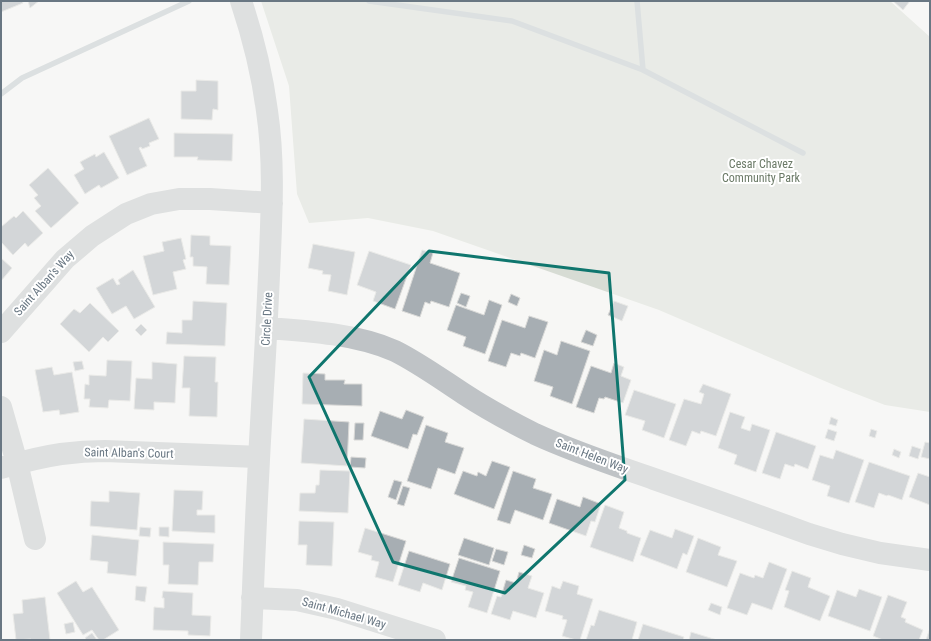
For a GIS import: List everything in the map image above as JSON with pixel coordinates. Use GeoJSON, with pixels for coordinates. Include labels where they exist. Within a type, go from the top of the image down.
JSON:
{"type":"FeatureCollection","features":[{"type":"Feature","properties":{"kind":"street","name":"Circle Drive"},"geometry":{"type":"LineString","coordinates":[[241,1],[256,54],[268,112],[272,203],[251,640]]}},
{"type":"Feature","properties":{"kind":"street","name":"Saint Alban's Way"},"geometry":{"type":"LineString","coordinates":[[1,332],[65,259],[92,236],[126,214],[152,204],[179,198],[272,203]]}},
{"type":"Feature","properties":{"kind":"street","name":"Saint Helen Way"},"geometry":{"type":"LineString","coordinates":[[267,328],[338,335],[393,350],[416,362],[488,409],[513,423],[565,447],[809,534],[880,553],[930,560]]}},
{"type":"Feature","properties":{"kind":"street"},"geometry":{"type":"LineString","coordinates":[[1,407],[9,466],[35,539]]}},
{"type":"Feature","properties":{"kind":"street","name":"Saint Alban's Court"},"geometry":{"type":"LineString","coordinates":[[9,466],[60,454],[105,451],[259,457]]}},
{"type":"Feature","properties":{"kind":"street","name":"Saint Michael Way"},"geometry":{"type":"LineString","coordinates":[[252,598],[297,600],[321,605],[435,640]]}},
{"type":"Feature","properties":{"kind":"highlighted area"},"geometry":{"type":"Polygon","coordinates":[[[429,251],[609,273],[625,480],[505,593],[393,562],[309,377],[429,251]]]}},
{"type":"Feature","properties":{"kind":"green space","name":"Cesar Chavez Community Park"},"geometry":{"type":"Polygon","coordinates":[[[261,1],[890,1],[930,37],[930,412],[885,405],[841,388],[659,310],[433,231],[368,218],[309,223],[297,194],[289,86],[261,1]]]}},
{"type":"Feature","properties":{"kind":"building"},"geometry":{"type":"Polygon","coordinates":[[[1,1],[22,1],[23,3],[1,12],[1,1]]]}},
{"type":"Feature","properties":{"kind":"building"},"geometry":{"type":"Polygon","coordinates":[[[28,1],[39,1],[30,8],[28,1]]]}},
{"type":"Feature","properties":{"kind":"building"},"geometry":{"type":"Polygon","coordinates":[[[893,1],[910,1],[903,10],[893,1]]]}},
{"type":"Feature","properties":{"kind":"building"},"geometry":{"type":"Polygon","coordinates":[[[196,80],[218,81],[218,110],[213,109],[212,120],[181,119],[181,91],[196,91],[196,80]]]}},
{"type":"Feature","properties":{"kind":"building"},"geometry":{"type":"Polygon","coordinates":[[[149,118],[159,139],[149,143],[150,146],[142,149],[141,147],[139,148],[147,166],[127,175],[109,136],[149,118]]]}},
{"type":"Feature","properties":{"kind":"building"},"geometry":{"type":"Polygon","coordinates":[[[174,133],[233,134],[232,161],[197,160],[198,157],[174,157],[174,133]]]}},
{"type":"Feature","properties":{"kind":"building"},"geometry":{"type":"Polygon","coordinates":[[[104,152],[119,178],[101,188],[99,185],[85,194],[74,175],[84,169],[80,162],[95,154],[96,157],[104,152]]]}},
{"type":"Feature","properties":{"kind":"building"},"geometry":{"type":"Polygon","coordinates":[[[48,168],[79,203],[51,228],[35,211],[41,206],[34,198],[38,195],[29,185],[48,168]]]}},
{"type":"Feature","properties":{"kind":"building"},"geometry":{"type":"Polygon","coordinates":[[[23,211],[43,233],[28,247],[25,243],[13,255],[1,242],[1,227],[14,216],[16,218],[23,211]]]}},
{"type":"Feature","properties":{"kind":"building"},"geometry":{"type":"Polygon","coordinates":[[[191,235],[210,236],[210,245],[231,246],[229,285],[206,284],[207,267],[193,266],[193,257],[190,257],[191,235]]]}},
{"type":"Feature","properties":{"kind":"building"},"geometry":{"type":"Polygon","coordinates":[[[181,238],[186,259],[183,260],[186,269],[173,272],[177,289],[153,295],[143,256],[164,251],[162,242],[181,238]]]}},
{"type":"Feature","properties":{"kind":"building"},"geometry":{"type":"Polygon","coordinates":[[[313,244],[355,252],[347,295],[328,291],[331,275],[322,274],[323,271],[308,268],[313,244]]]}},
{"type":"Feature","properties":{"kind":"building"},"geometry":{"type":"Polygon","coordinates":[[[422,250],[433,253],[430,263],[460,273],[449,307],[431,301],[430,304],[425,302],[420,317],[402,311],[422,250]]]}},
{"type":"Feature","properties":{"kind":"building"},"geometry":{"type":"Polygon","coordinates":[[[369,251],[411,265],[395,309],[373,301],[376,292],[357,285],[369,251]]]}},
{"type":"Feature","properties":{"kind":"building"},"geometry":{"type":"Polygon","coordinates":[[[1,258],[12,268],[1,281],[1,258]]]}},
{"type":"Feature","properties":{"kind":"building"},"geometry":{"type":"Polygon","coordinates":[[[133,270],[155,307],[134,319],[126,306],[112,314],[96,288],[113,278],[117,285],[120,284],[118,280],[133,270]]]}},
{"type":"Feature","properties":{"kind":"building"},"geometry":{"type":"Polygon","coordinates":[[[461,293],[470,296],[466,307],[457,303],[461,293]]]}},
{"type":"Feature","properties":{"kind":"building"},"geometry":{"type":"Polygon","coordinates":[[[511,294],[520,298],[517,306],[508,302],[511,294]]]}},
{"type":"Feature","properties":{"kind":"building"},"geometry":{"type":"Polygon","coordinates":[[[489,300],[502,305],[485,354],[463,346],[466,337],[447,330],[456,305],[484,315],[489,300]]]}},
{"type":"Feature","properties":{"kind":"building"},"geometry":{"type":"Polygon","coordinates":[[[193,301],[227,303],[225,346],[166,344],[167,332],[182,333],[182,320],[192,320],[193,301]]]}},
{"type":"Feature","properties":{"kind":"building"},"geometry":{"type":"Polygon","coordinates":[[[614,301],[628,306],[622,321],[608,315],[614,301]]]}},
{"type":"Feature","properties":{"kind":"building"},"geometry":{"type":"Polygon","coordinates":[[[90,303],[119,331],[108,342],[103,337],[89,352],[60,324],[74,309],[80,313],[90,303]]]}},
{"type":"Feature","properties":{"kind":"building"},"geometry":{"type":"Polygon","coordinates":[[[529,316],[548,322],[535,358],[521,353],[520,356],[511,353],[506,367],[488,361],[502,320],[525,328],[529,316]]]}},
{"type":"Feature","properties":{"kind":"building"},"geometry":{"type":"Polygon","coordinates":[[[141,324],[147,330],[141,336],[135,330],[141,324]]]}},
{"type":"Feature","properties":{"kind":"building"},"geometry":{"type":"Polygon","coordinates":[[[586,330],[597,335],[593,346],[581,342],[586,330]]]}},
{"type":"Feature","properties":{"kind":"building"},"geometry":{"type":"Polygon","coordinates":[[[561,341],[590,351],[572,404],[550,396],[553,387],[534,381],[544,350],[557,355],[561,341]]]}},
{"type":"Feature","properties":{"kind":"building"},"geometry":{"type":"Polygon","coordinates":[[[184,356],[216,357],[215,382],[218,382],[217,417],[189,416],[190,388],[182,388],[184,356]]]}},
{"type":"Feature","properties":{"kind":"building"},"geometry":{"type":"Polygon","coordinates":[[[107,360],[132,361],[130,401],[109,400],[108,408],[89,407],[90,399],[84,399],[85,384],[89,385],[89,375],[106,376],[107,360]]]}},
{"type":"Feature","properties":{"kind":"building"},"geometry":{"type":"Polygon","coordinates":[[[82,361],[84,369],[75,371],[73,362],[82,361]]]}},
{"type":"Feature","properties":{"kind":"building"},"geometry":{"type":"Polygon","coordinates":[[[152,362],[177,364],[175,403],[154,402],[154,410],[134,409],[136,378],[152,379],[152,362]]]}},
{"type":"Feature","properties":{"kind":"building"},"geometry":{"type":"Polygon","coordinates":[[[614,363],[624,367],[621,376],[631,380],[623,403],[605,397],[604,399],[599,398],[594,413],[576,407],[591,366],[611,373],[614,363]]]}},
{"type":"Feature","properties":{"kind":"building"},"geometry":{"type":"Polygon","coordinates":[[[52,367],[54,375],[72,372],[79,412],[60,415],[59,410],[43,412],[35,370],[52,367]]]}},
{"type":"Feature","properties":{"kind":"building"},"geometry":{"type":"Polygon","coordinates":[[[303,373],[325,374],[325,380],[345,380],[344,384],[362,384],[362,406],[302,404],[303,373]]]}},
{"type":"Feature","properties":{"kind":"building"},"geometry":{"type":"Polygon","coordinates":[[[703,384],[731,394],[716,436],[701,431],[700,434],[692,431],[686,446],[669,440],[684,399],[701,404],[704,394],[699,392],[703,384]]]}},
{"type":"Feature","properties":{"kind":"building"},"geometry":{"type":"Polygon","coordinates":[[[634,390],[676,404],[664,438],[642,430],[645,421],[625,415],[634,390]]]}},
{"type":"Feature","properties":{"kind":"building"},"geometry":{"type":"Polygon","coordinates":[[[406,410],[424,417],[417,435],[413,434],[408,449],[371,436],[380,411],[402,419],[406,410]]]}},
{"type":"Feature","properties":{"kind":"building"},"geometry":{"type":"Polygon","coordinates":[[[730,412],[745,417],[741,428],[750,431],[752,424],[770,430],[756,472],[734,464],[737,455],[718,448],[730,412]]]}},
{"type":"Feature","properties":{"kind":"building"},"geometry":{"type":"Polygon","coordinates":[[[831,417],[838,420],[836,426],[829,424],[831,417]]]}},
{"type":"Feature","properties":{"kind":"building"},"geometry":{"type":"Polygon","coordinates":[[[304,419],[349,422],[347,466],[301,463],[304,419]]]}},
{"type":"Feature","properties":{"kind":"building"},"geometry":{"type":"Polygon","coordinates":[[[355,423],[364,423],[363,440],[354,440],[355,423]]]}},
{"type":"Feature","properties":{"kind":"building"},"geometry":{"type":"Polygon","coordinates":[[[426,425],[448,433],[445,442],[464,448],[455,474],[438,468],[431,489],[407,481],[426,425]]]}},
{"type":"Feature","properties":{"kind":"building"},"geometry":{"type":"Polygon","coordinates":[[[828,429],[837,432],[834,441],[825,438],[828,429]]]}},
{"type":"Feature","properties":{"kind":"building"},"geometry":{"type":"Polygon","coordinates":[[[871,429],[877,431],[875,438],[869,436],[871,429]]]}},
{"type":"Feature","properties":{"kind":"building"},"geometry":{"type":"Polygon","coordinates":[[[776,432],[816,446],[808,469],[795,464],[794,467],[785,464],[780,479],[762,473],[776,432]]]}},
{"type":"Feature","properties":{"kind":"building"},"geometry":{"type":"Polygon","coordinates":[[[925,442],[930,443],[930,459],[921,457],[925,442]]]}},
{"type":"Feature","properties":{"kind":"building"},"geometry":{"type":"Polygon","coordinates":[[[912,446],[921,449],[918,459],[909,456],[912,446]]]}},
{"type":"Feature","properties":{"kind":"building"},"geometry":{"type":"Polygon","coordinates":[[[894,449],[901,452],[899,458],[892,455],[894,449]]]}},
{"type":"Feature","properties":{"kind":"building"},"geometry":{"type":"Polygon","coordinates":[[[836,450],[864,460],[849,503],[827,496],[830,486],[812,480],[820,455],[833,459],[836,450]]]}},
{"type":"Feature","properties":{"kind":"building"},"geometry":{"type":"Polygon","coordinates":[[[351,457],[366,458],[365,468],[350,467],[351,457]]]}},
{"type":"Feature","properties":{"kind":"building"},"geometry":{"type":"Polygon","coordinates":[[[492,461],[510,467],[494,509],[454,494],[463,471],[477,476],[478,472],[486,476],[492,461]]]}},
{"type":"Feature","properties":{"kind":"building"},"geometry":{"type":"Polygon","coordinates":[[[869,462],[910,476],[902,500],[879,493],[874,508],[855,502],[869,462]]]}},
{"type":"Feature","properties":{"kind":"building"},"geometry":{"type":"Polygon","coordinates":[[[320,470],[350,471],[348,513],[299,511],[300,493],[315,493],[316,485],[319,485],[320,470]]]}},
{"type":"Feature","properties":{"kind":"building"},"geometry":{"type":"Polygon","coordinates":[[[513,471],[536,479],[533,488],[552,494],[543,520],[515,510],[510,524],[497,520],[513,471]]]}},
{"type":"Feature","properties":{"kind":"building"},"geometry":{"type":"Polygon","coordinates":[[[918,473],[930,477],[930,505],[909,497],[918,473]]]}},
{"type":"Feature","properties":{"kind":"building"},"geometry":{"type":"Polygon","coordinates":[[[394,480],[402,482],[396,500],[388,497],[394,480]]]}},
{"type":"Feature","properties":{"kind":"building"},"geometry":{"type":"Polygon","coordinates":[[[403,486],[410,488],[404,506],[397,504],[403,486]]]}},
{"type":"Feature","properties":{"kind":"building"},"geometry":{"type":"Polygon","coordinates":[[[174,490],[203,491],[202,510],[197,510],[197,515],[215,515],[215,533],[172,531],[174,490]]]}},
{"type":"Feature","properties":{"kind":"building"},"geometry":{"type":"Polygon","coordinates":[[[109,491],[140,493],[137,530],[90,526],[91,501],[109,502],[109,491]]]}},
{"type":"Feature","properties":{"kind":"building"},"geometry":{"type":"Polygon","coordinates":[[[583,497],[601,504],[595,522],[591,521],[586,536],[549,523],[557,499],[580,507],[583,497]]]}},
{"type":"Feature","properties":{"kind":"building"},"geometry":{"type":"Polygon","coordinates":[[[605,505],[624,512],[619,528],[627,531],[627,533],[641,538],[633,562],[590,547],[605,505]]]}},
{"type":"Feature","properties":{"kind":"building"},"geometry":{"type":"Polygon","coordinates":[[[299,521],[334,522],[332,566],[306,565],[307,545],[298,545],[299,521]]]}},
{"type":"Feature","properties":{"kind":"building"},"geometry":{"type":"Polygon","coordinates":[[[140,527],[151,528],[150,537],[139,536],[140,527]]]}},
{"type":"Feature","properties":{"kind":"building"},"geometry":{"type":"Polygon","coordinates":[[[159,527],[169,527],[169,537],[159,536],[159,527]]]}},
{"type":"Feature","properties":{"kind":"building"},"geometry":{"type":"Polygon","coordinates":[[[365,528],[406,541],[393,582],[375,577],[379,562],[371,560],[372,556],[358,552],[365,528]]]}},
{"type":"Feature","properties":{"kind":"building"},"geometry":{"type":"Polygon","coordinates":[[[675,529],[694,536],[687,555],[683,553],[677,569],[640,555],[650,530],[672,538],[675,529]]]}},
{"type":"Feature","properties":{"kind":"building"},"geometry":{"type":"Polygon","coordinates":[[[92,535],[139,540],[136,576],[107,573],[108,562],[90,560],[92,535]]]}},
{"type":"Feature","properties":{"kind":"building"},"geometry":{"type":"Polygon","coordinates":[[[464,538],[494,548],[489,565],[458,555],[464,538]]]}},
{"type":"Feature","properties":{"kind":"building"},"geometry":{"type":"Polygon","coordinates":[[[698,538],[721,547],[718,555],[737,561],[727,587],[686,572],[698,538]]]}},
{"type":"Feature","properties":{"kind":"building"},"geometry":{"type":"Polygon","coordinates":[[[163,542],[214,544],[213,562],[199,562],[198,585],[168,584],[169,565],[163,565],[163,542]]]}},
{"type":"Feature","properties":{"kind":"building"},"geometry":{"type":"Polygon","coordinates":[[[524,545],[535,549],[532,558],[521,555],[524,545]]]}},
{"type":"Feature","properties":{"kind":"building"},"geometry":{"type":"Polygon","coordinates":[[[496,549],[508,552],[504,565],[492,561],[496,549]]]}},
{"type":"Feature","properties":{"kind":"building"},"geometry":{"type":"Polygon","coordinates":[[[409,551],[450,564],[442,590],[423,583],[420,592],[398,585],[409,551]]]}},
{"type":"Feature","properties":{"kind":"building"},"geometry":{"type":"Polygon","coordinates":[[[459,558],[500,571],[487,613],[468,607],[473,592],[465,590],[466,586],[451,582],[459,558]]]}},
{"type":"Feature","properties":{"kind":"building"},"geometry":{"type":"Polygon","coordinates":[[[769,562],[787,569],[772,610],[752,603],[747,615],[727,608],[740,573],[754,578],[755,575],[763,578],[769,562]]]}},
{"type":"Feature","properties":{"kind":"building"},"geometry":{"type":"Polygon","coordinates":[[[792,571],[811,578],[808,587],[830,596],[820,621],[784,607],[789,591],[785,590],[792,571]]]}},
{"type":"Feature","properties":{"kind":"building"},"geometry":{"type":"Polygon","coordinates":[[[519,572],[532,576],[528,588],[544,593],[536,618],[513,611],[510,620],[491,614],[497,596],[501,597],[506,580],[516,583],[519,572]]]}},
{"type":"Feature","properties":{"kind":"building"},"geometry":{"type":"Polygon","coordinates":[[[76,581],[83,592],[92,587],[119,630],[103,640],[99,640],[92,630],[83,635],[57,593],[76,581]]]}},
{"type":"Feature","properties":{"kind":"building"},"geometry":{"type":"Polygon","coordinates":[[[563,581],[579,586],[577,594],[593,599],[580,640],[562,636],[567,620],[562,619],[563,616],[545,611],[552,586],[560,589],[563,581]]]}},
{"type":"Feature","properties":{"kind":"building"},"geometry":{"type":"Polygon","coordinates":[[[136,586],[147,587],[145,602],[135,600],[136,586]]]}},
{"type":"Feature","properties":{"kind":"building"},"geometry":{"type":"Polygon","coordinates":[[[859,589],[882,597],[870,631],[828,616],[837,590],[856,597],[859,589]]]}},
{"type":"Feature","properties":{"kind":"building"},"geometry":{"type":"Polygon","coordinates":[[[163,591],[193,593],[192,615],[211,616],[210,636],[188,635],[188,631],[153,630],[154,607],[164,608],[164,598],[162,598],[163,591]]]}},
{"type":"Feature","properties":{"kind":"building"},"geometry":{"type":"Polygon","coordinates":[[[888,595],[907,602],[901,617],[906,619],[905,622],[923,630],[919,640],[883,640],[873,636],[888,595]]]}},
{"type":"Feature","properties":{"kind":"building"},"geometry":{"type":"Polygon","coordinates":[[[45,597],[50,640],[16,640],[13,614],[23,613],[22,600],[45,597]]]}},
{"type":"Feature","properties":{"kind":"building"},"geometry":{"type":"Polygon","coordinates":[[[711,603],[722,607],[720,615],[708,610],[711,603]]]}},
{"type":"Feature","properties":{"kind":"building"},"geometry":{"type":"Polygon","coordinates":[[[599,610],[637,622],[632,640],[586,640],[591,625],[594,626],[599,610]]]}},
{"type":"Feature","properties":{"kind":"building"},"geometry":{"type":"Polygon","coordinates":[[[73,622],[75,632],[66,634],[64,624],[73,622]]]}},
{"type":"Feature","properties":{"kind":"building"},"geometry":{"type":"Polygon","coordinates":[[[643,624],[684,637],[683,640],[638,640],[643,624]]]}},
{"type":"Feature","properties":{"kind":"building"},"geometry":{"type":"Polygon","coordinates":[[[930,628],[930,640],[926,640],[930,628]]]}},
{"type":"Feature","properties":{"kind":"building"},"geometry":{"type":"Polygon","coordinates":[[[691,632],[717,640],[689,640],[691,632]]]}},
{"type":"Feature","properties":{"kind":"building"},"geometry":{"type":"Polygon","coordinates":[[[92,633],[97,640],[87,640],[85,638],[92,633]]]}},
{"type":"Feature","properties":{"kind":"waterway"},"geometry":{"type":"LineString","coordinates":[[1,94],[22,78],[189,1]]}},
{"type":"Feature","properties":{"kind":"waterway"},"geometry":{"type":"LineString","coordinates":[[369,1],[512,21],[643,70],[803,153]]}},
{"type":"Feature","properties":{"kind":"waterway"},"geometry":{"type":"LineString","coordinates":[[637,1],[643,70]]}}]}
